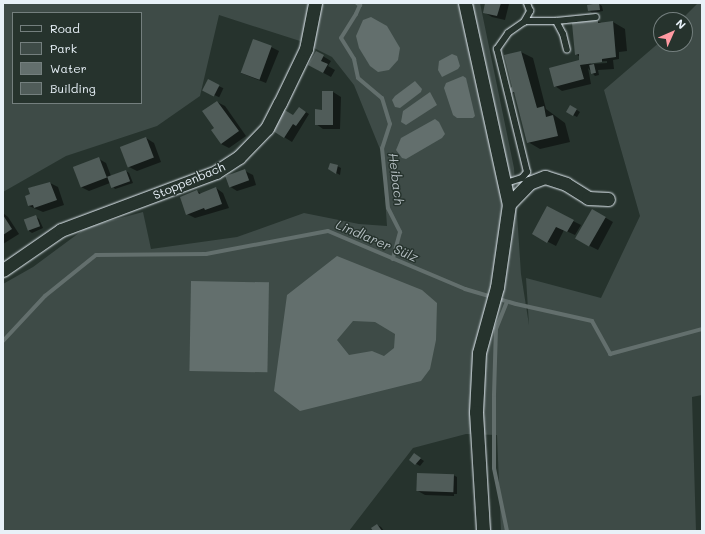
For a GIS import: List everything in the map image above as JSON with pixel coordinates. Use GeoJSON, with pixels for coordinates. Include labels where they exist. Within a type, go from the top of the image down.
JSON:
{"type":"FeatureCollection","features":[{"type":"Feature","properties":{"kind":"street","name":"Stoppenbach"},"geometry":{"type":"LineString","coordinates":[[3,270],[61,230],[216,172],[239,157],[267,128],[280,103],[306,49],[315,3]]}},
{"type":"Feature","properties":{"kind":"street"},"geometry":{"type":"LineString","coordinates":[[467,5],[503,184],[509,204],[497,287],[493,307],[479,354],[476,412],[484,531]]}},
{"type":"Feature","properties":{"kind":"street"},"geometry":{"type":"LineString","coordinates":[[509,204],[529,183],[545,177],[566,184],[588,198],[608,200]]}},
{"type":"Feature","properties":{"kind":"lane"},"geometry":{"type":"LineString","coordinates":[[503,184],[522,178],[527,172],[496,49],[508,34],[524,21],[530,11],[527,3]]}},
{"type":"Feature","properties":{"kind":"lane"},"geometry":{"type":"LineString","coordinates":[[524,21],[556,21],[596,17]]}},
{"type":"Feature","properties":{"kind":"lane"},"geometry":{"type":"LineString","coordinates":[[556,21],[563,34],[567,50]]}},
{"type":"Feature","properties":{"kind":"green space"},"geometry":{"type":"Polygon","coordinates":[[[3,3],[480,3],[514,168],[521,274],[529,325],[526,278],[601,298],[640,216],[604,90],[653,48],[653,52],[693,52],[693,12],[689,12],[698,3],[702,3],[702,395],[692,397],[696,531],[501,531],[497,435],[466,434],[413,448],[349,531],[3,531],[3,284],[33,267],[87,227],[143,212],[151,249],[237,237],[304,213],[359,224],[387,226],[382,154],[354,85],[332,57],[300,41],[219,15],[200,96],[157,126],[66,156],[3,192],[3,3]]]}},
{"type":"Feature","properties":{"kind":"water"},"geometry":{"type":"Polygon","coordinates":[[[371,17],[387,26],[400,48],[398,60],[389,70],[378,72],[370,66],[359,48],[356,36],[363,20],[371,17]]]}},
{"type":"Feature","properties":{"kind":"water"},"geometry":{"type":"Polygon","coordinates":[[[452,54],[457,56],[460,66],[458,69],[442,77],[438,70],[439,61],[452,54]]]}},
{"type":"Feature","properties":{"kind":"water"},"geometry":{"type":"Polygon","coordinates":[[[463,76],[466,78],[475,116],[473,118],[457,118],[453,115],[444,88],[446,83],[463,76]]]}},
{"type":"Feature","properties":{"kind":"water"},"geometry":{"type":"Polygon","coordinates":[[[415,81],[422,89],[421,92],[400,108],[395,107],[392,100],[395,96],[415,81]]]}},
{"type":"Feature","properties":{"kind":"water"},"geometry":{"type":"Polygon","coordinates":[[[430,92],[437,105],[406,125],[401,122],[403,111],[430,92]]]}},
{"type":"Feature","properties":{"kind":"water"},"geometry":{"type":"Polygon","coordinates":[[[435,119],[439,122],[445,134],[442,138],[406,159],[402,158],[396,150],[401,138],[435,119]]]}},
{"type":"Feature","properties":{"kind":"water"},"geometry":{"type":"Polygon","coordinates":[[[337,256],[422,290],[437,303],[436,340],[430,369],[421,381],[300,411],[274,391],[287,295],[337,256]],[[353,321],[337,340],[349,355],[372,351],[384,356],[394,348],[395,334],[375,322],[353,321]]]}},
{"type":"Feature","properties":{"kind":"water"},"geometry":{"type":"Polygon","coordinates":[[[191,281],[269,282],[267,372],[189,371],[191,281]]]}},
{"type":"Feature","properties":{"kind":"building"},"geometry":{"type":"Polygon","coordinates":[[[485,3],[501,3],[497,16],[483,13],[485,3]]]}},
{"type":"Feature","properties":{"kind":"building"},"geometry":{"type":"Polygon","coordinates":[[[599,3],[600,10],[588,11],[587,5],[599,3]]]}},
{"type":"Feature","properties":{"kind":"building"},"geometry":{"type":"Polygon","coordinates":[[[598,20],[598,23],[613,21],[616,57],[602,59],[602,62],[580,65],[584,79],[554,87],[549,68],[579,60],[579,54],[575,55],[572,23],[598,20]]]}},
{"type":"Feature","properties":{"kind":"building"},"geometry":{"type":"Polygon","coordinates":[[[253,39],[272,46],[259,80],[241,73],[253,39]]]}},
{"type":"Feature","properties":{"kind":"building"},"geometry":{"type":"Polygon","coordinates":[[[316,51],[324,55],[321,61],[328,64],[323,73],[308,65],[316,51]]]}},
{"type":"Feature","properties":{"kind":"building"},"geometry":{"type":"Polygon","coordinates":[[[521,51],[537,108],[544,106],[546,117],[553,115],[558,136],[527,143],[514,92],[511,93],[510,88],[512,87],[504,55],[521,51]]]}},
{"type":"Feature","properties":{"kind":"building"},"geometry":{"type":"Polygon","coordinates":[[[594,64],[596,73],[591,74],[589,65],[594,64]]]}},
{"type":"Feature","properties":{"kind":"building"},"geometry":{"type":"Polygon","coordinates":[[[208,79],[220,85],[214,96],[202,91],[208,79]]]}},
{"type":"Feature","properties":{"kind":"building"},"geometry":{"type":"Polygon","coordinates":[[[322,91],[333,91],[333,125],[315,125],[315,109],[322,110],[322,91]]]}},
{"type":"Feature","properties":{"kind":"building"},"geometry":{"type":"Polygon","coordinates":[[[217,101],[239,131],[221,144],[211,130],[214,128],[202,111],[217,101]]]}},
{"type":"Feature","properties":{"kind":"building"},"geometry":{"type":"Polygon","coordinates":[[[570,105],[577,109],[573,116],[566,112],[570,105]]]}},
{"type":"Feature","properties":{"kind":"building"},"geometry":{"type":"Polygon","coordinates":[[[299,107],[306,112],[296,126],[293,124],[284,138],[270,129],[283,109],[293,115],[299,107]]]}},
{"type":"Feature","properties":{"kind":"building"},"geometry":{"type":"Polygon","coordinates":[[[146,137],[154,158],[128,168],[120,147],[146,137]]]}},
{"type":"Feature","properties":{"kind":"building"},"geometry":{"type":"Polygon","coordinates":[[[99,157],[107,178],[81,188],[73,167],[99,157]]]}},
{"type":"Feature","properties":{"kind":"building"},"geometry":{"type":"Polygon","coordinates":[[[330,163],[338,165],[336,174],[328,169],[330,163]]]}},
{"type":"Feature","properties":{"kind":"building"},"geometry":{"type":"Polygon","coordinates":[[[245,169],[249,180],[229,187],[225,176],[245,169]]]}},
{"type":"Feature","properties":{"kind":"building"},"geometry":{"type":"Polygon","coordinates":[[[126,170],[130,181],[111,188],[107,177],[126,170]]]}},
{"type":"Feature","properties":{"kind":"building"},"geometry":{"type":"Polygon","coordinates":[[[50,182],[57,200],[34,208],[33,205],[28,206],[25,196],[30,194],[28,188],[50,182]]]}},
{"type":"Feature","properties":{"kind":"building"},"geometry":{"type":"Polygon","coordinates":[[[216,187],[222,204],[205,210],[204,208],[186,215],[180,197],[197,190],[199,194],[216,187]]]}},
{"type":"Feature","properties":{"kind":"building"},"geometry":{"type":"Polygon","coordinates":[[[547,206],[574,220],[567,232],[556,227],[547,243],[532,234],[547,206]]]}},
{"type":"Feature","properties":{"kind":"building"},"geometry":{"type":"Polygon","coordinates":[[[592,209],[606,217],[589,246],[575,238],[592,209]]]}},
{"type":"Feature","properties":{"kind":"building"},"geometry":{"type":"Polygon","coordinates":[[[3,215],[12,229],[3,235],[3,215]]]}},
{"type":"Feature","properties":{"kind":"building"},"geometry":{"type":"Polygon","coordinates":[[[36,215],[40,226],[28,231],[24,219],[36,215]]]}},
{"type":"Feature","properties":{"kind":"building"},"geometry":{"type":"Polygon","coordinates":[[[414,453],[421,458],[415,465],[409,460],[414,453]]]}},
{"type":"Feature","properties":{"kind":"building"},"geometry":{"type":"Polygon","coordinates":[[[417,473],[454,474],[453,492],[416,491],[417,473]]]}},
{"type":"Feature","properties":{"kind":"building"},"geometry":{"type":"Polygon","coordinates":[[[377,524],[382,531],[373,531],[371,528],[377,524]]]}},
{"type":"Feature","properties":{"kind":"waterway","name":"Heibach"},"geometry":{"type":"LineString","coordinates":[[357,3],[360,5],[356,14],[341,38],[354,59],[358,78],[382,98],[390,124],[382,148],[388,208],[400,232],[393,259]]}},
{"type":"Feature","properties":{"kind":"waterway","name":"Lindlarer Sülz"},"geometry":{"type":"LineString","coordinates":[[3,341],[45,296],[96,255],[206,254],[328,231],[465,289],[516,304],[592,321],[610,354],[702,329]]}},
{"type":"Feature","properties":{"kind":"waterway"},"geometry":{"type":"LineString","coordinates":[[507,302],[496,329],[494,468],[507,531]]}}]}
